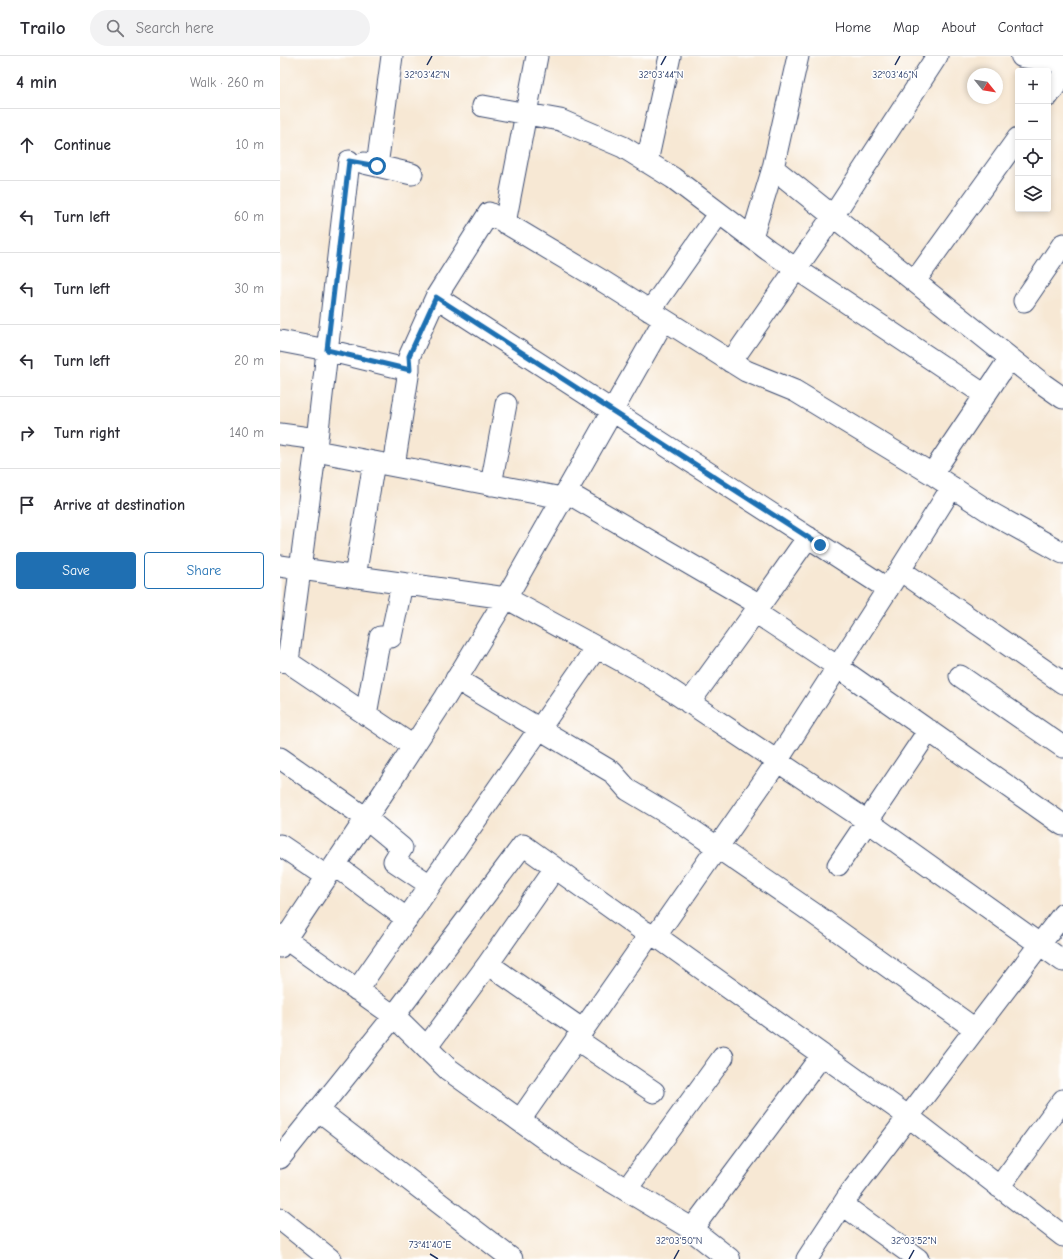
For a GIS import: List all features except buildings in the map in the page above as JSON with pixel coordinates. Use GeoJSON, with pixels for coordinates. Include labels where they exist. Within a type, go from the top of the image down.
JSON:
{"type":"FeatureCollection","features":[{"type":"Feature","properties":{"kind":"street"},"geometry":{"type":"LineString","coordinates":[[377,166],[392,56]]}},
{"type":"Feature","properties":{"kind":"street"},"geometry":{"type":"LineString","coordinates":[[505,223],[537,56]]}},
{"type":"Feature","properties":{"kind":"street"},"geometry":{"type":"LineString","coordinates":[[647,162],[670,56]]}},
{"type":"Feature","properties":{"kind":"street"},"geometry":{"type":"LineString","coordinates":[[752,237],[773,168],[798,56]]}},
{"type":"Feature","properties":{"kind":"street"},"geometry":{"type":"LineString","coordinates":[[732,362],[833,216],[937,56]]}},
{"type":"Feature","properties":{"kind":"street"},"geometry":{"type":"LineString","coordinates":[[1022,56],[1063,62]]}},
{"type":"Feature","properties":{"kind":"street"},"geometry":{"type":"LineString","coordinates":[[1051,92],[1063,75]]}},
{"type":"Feature","properties":{"kind":"street"},"geometry":{"type":"LineString","coordinates":[[483,106],[560,120],[624,147],[672,178],[796,269],[986,394]]}},
{"type":"Feature","properties":{"kind":"street"},"geometry":{"type":"LineString","coordinates":[[914,281],[1017,140]]}},
{"type":"Feature","properties":{"kind":"street"},"geometry":{"type":"LineString","coordinates":[[412,174],[345,160],[317,445],[290,568],[284,662],[413,746]]}},
{"type":"Feature","properties":{"kind":"street"},"geometry":{"type":"LineString","coordinates":[[773,168],[1010,358],[1060,390]]}},
{"type":"Feature","properties":{"kind":"street"},"geometry":{"type":"LineString","coordinates":[[394,466],[410,370],[409,356],[436,297],[489,213],[746,371],[795,391],[932,474],[993,514],[1063,553]]}},
{"type":"Feature","properties":{"kind":"street"},"geometry":{"type":"LineString","coordinates":[[719,213],[657,316],[612,410],[506,598],[456,679],[366,818],[282,940],[394,1016],[448,1069],[568,1155],[692,1229],[729,1259]]}},
{"type":"Feature","properties":{"kind":"street"},"geometry":{"type":"LineString","coordinates":[[1024,301],[1063,244]]}},
{"type":"Feature","properties":{"kind":"street"},"geometry":{"type":"LineString","coordinates":[[436,297],[888,590]]}},
{"type":"Feature","properties":{"kind":"street"},"geometry":{"type":"LineString","coordinates":[[280,341],[327,350],[410,370]]}},
{"type":"Feature","properties":{"kind":"street"},"geometry":{"type":"LineString","coordinates":[[932,474],[1010,358]]}},
{"type":"Feature","properties":{"kind":"street"},"geometry":{"type":"LineString","coordinates":[[491,485],[506,404]]}},
{"type":"Feature","properties":{"kind":"street"},"geometry":{"type":"LineString","coordinates":[[280,434],[374,462],[491,485],[564,495],[757,609],[1063,825]]}},
{"type":"Feature","properties":{"kind":"street"},"geometry":{"type":"LineString","coordinates":[[355,577],[374,462]]}},
{"type":"Feature","properties":{"kind":"street"},"geometry":{"type":"LineString","coordinates":[[520,1120],[580,1034],[717,848],[776,762],[888,590],[952,487]]}},
{"type":"Feature","properties":{"kind":"street"},"geometry":{"type":"LineString","coordinates":[[689,703],[808,537]]}},
{"type":"Feature","properties":{"kind":"street"},"geometry":{"type":"LineString","coordinates":[[290,568],[506,598],[651,677],[776,762],[867,821],[1063,961]]}},
{"type":"Feature","properties":{"kind":"street"},"geometry":{"type":"LineString","coordinates":[[900,570],[1063,683]]}},
{"type":"Feature","properties":{"kind":"street"},"geometry":{"type":"LineString","coordinates":[[366,715],[380,637],[391,637],[402,584]]}},
{"type":"Feature","properties":{"kind":"street"},"geometry":{"type":"LineString","coordinates":[[357,990],[596,648]]}},
{"type":"Feature","properties":{"kind":"street"},"geometry":{"type":"LineString","coordinates":[[960,676],[1063,747]]}},
{"type":"Feature","properties":{"kind":"street"},"geometry":{"type":"LineString","coordinates":[[456,679],[612,772],[628,790],[673,817],[813,913],[975,1029]]}},
{"type":"Feature","properties":{"kind":"street"},"geometry":{"type":"LineString","coordinates":[[838,865],[929,730]]}},
{"type":"Feature","properties":{"kind":"street"},"geometry":{"type":"LineString","coordinates":[[280,758],[366,818],[402,848],[394,861],[430,885]]}},
{"type":"Feature","properties":{"kind":"street"},"geometry":{"type":"LineString","coordinates":[[280,845],[330,870],[407,919]]}},
{"type":"Feature","properties":{"kind":"street"},"geometry":{"type":"LineString","coordinates":[[280,1158],[394,1016],[523,845],[653,935],[909,1117],[1063,1236]]}},
{"type":"Feature","properties":{"kind":"street"},"geometry":{"type":"LineString","coordinates":[[426,1048],[488,964],[555,868]]}},
{"type":"Feature","properties":{"kind":"street"},"geometry":{"type":"LineString","coordinates":[[807,1259],[843,1205],[1063,914]]}},
{"type":"Feature","properties":{"kind":"street"},"geometry":{"type":"LineString","coordinates":[[488,964],[654,1092]]}},
{"type":"Feature","properties":{"kind":"street"},"geometry":{"type":"LineString","coordinates":[[692,1229],[822,1055]]}},
{"type":"Feature","properties":{"kind":"street"},"geometry":{"type":"LineString","coordinates":[[626,1190],[723,1057]]}},
{"type":"Feature","properties":{"kind":"street"},"geometry":{"type":"LineString","coordinates":[[999,1187],[1063,1100]]}},
{"type":"Feature","properties":{"kind":"street"},"geometry":{"type":"LineString","coordinates":[[318,1110],[512,1259]]}},
{"type":"Feature","properties":{"kind":"street"},"geometry":{"type":"LineString","coordinates":[[843,1205],[918,1259]]}},
{"type":"Feature","properties":{"kind":"street"},"geometry":{"type":"LineString","coordinates":[[280,1219],[330,1259]]}},
{"type":"Feature","properties":{"kind":"route"},"geometry":{"type":"LineString","coordinates":[[377,166],[349,161],[327,350],[410,370],[409,356],[436,297],[820,545]]}}]}
